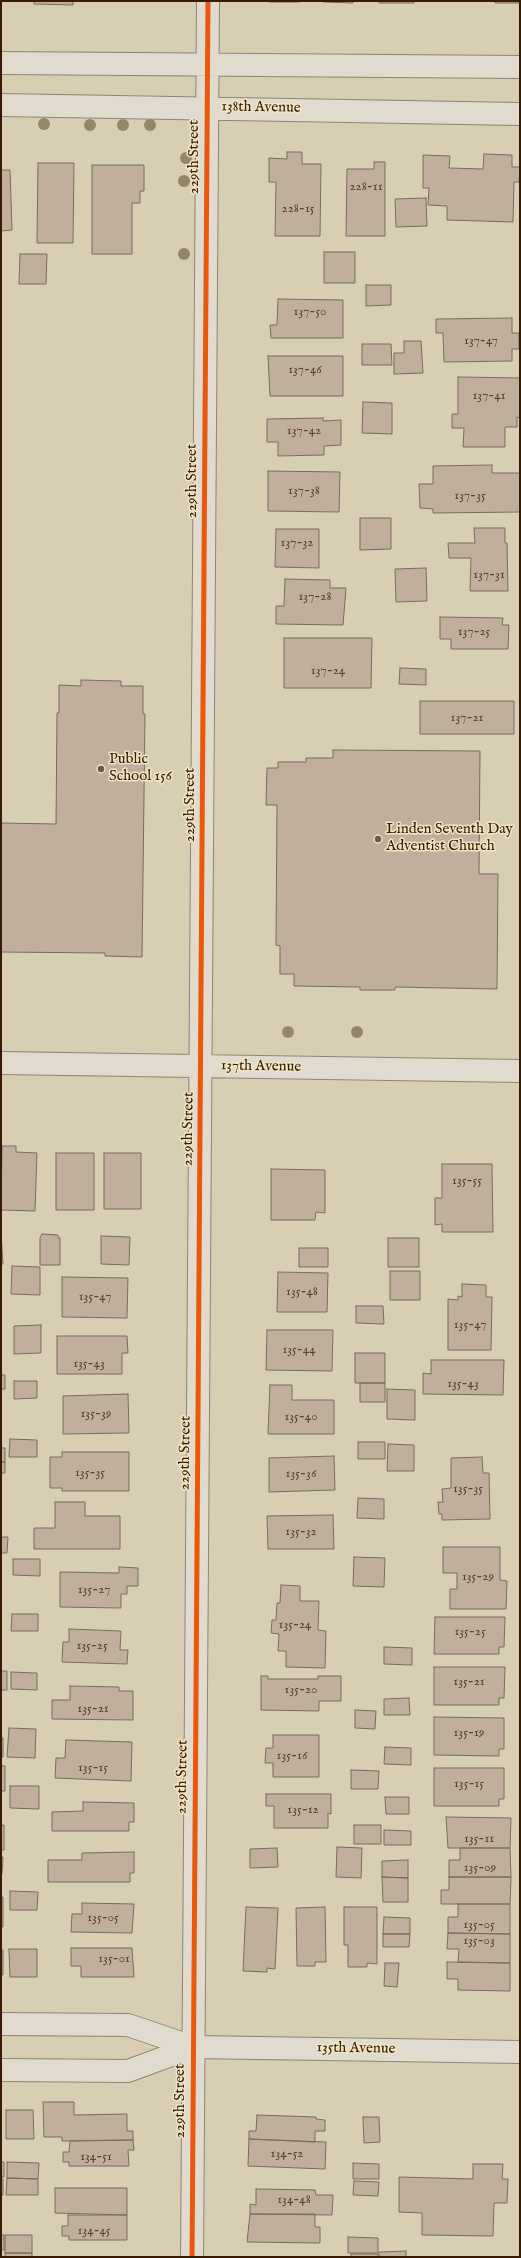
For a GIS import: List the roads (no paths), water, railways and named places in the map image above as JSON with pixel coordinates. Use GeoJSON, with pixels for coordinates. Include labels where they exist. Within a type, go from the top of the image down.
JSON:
{"type":"FeatureCollection","features":[{"type":"Feature","properties":{"kind":"street","name":"229th Street"},"geometry":{"type":"LineString","coordinates":[[192,2257],[202,1066],[208,1]]}},
{"type":"Feature","properties":{"kind":"street"},"geometry":{"type":"LineString","coordinates":[[1,63],[520,67]]}},
{"type":"Feature","properties":{"kind":"street","name":"138th Avenue"},"geometry":{"type":"LineString","coordinates":[[1,104],[520,114]]}},
{"type":"Feature","properties":{"kind":"street","name":"137th Avenue"},"geometry":{"type":"LineString","coordinates":[[1,1063],[520,1071]]}},
{"type":"Feature","properties":{"kind":"street","name":"135th Avenue"},"geometry":{"type":"LineString","coordinates":[[1,2024],[128,2025],[193,2047],[520,2052]]}},
{"type":"Feature","properties":{"kind":"street","name":"135th Avenue"},"geometry":{"type":"LineString","coordinates":[[1,2070],[128,2071],[193,2047]]}},
{"type":"Feature","properties":{"kind":"place","name":"Public School 156"},"geometry":{"type":"Point","coordinates":[101,769]}},
{"type":"Feature","properties":{"kind":"place","name":"Linden Seventh Day Adventist Church"},"geometry":{"type":"Point","coordinates":[378,839]}}]}
